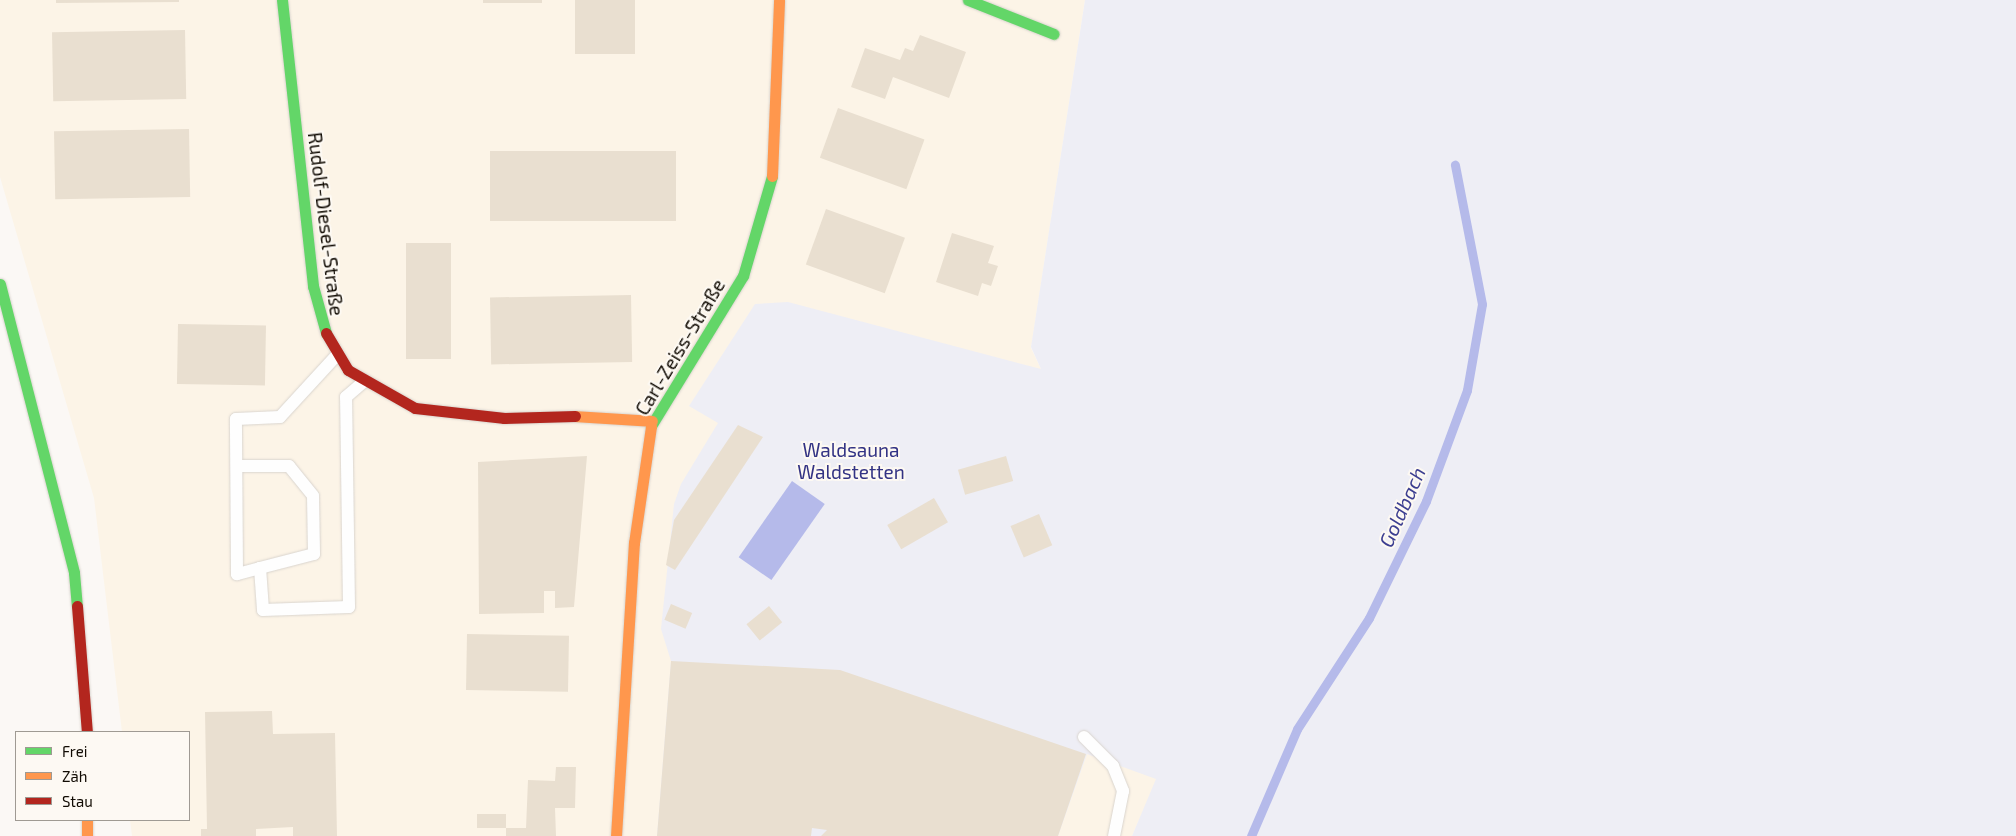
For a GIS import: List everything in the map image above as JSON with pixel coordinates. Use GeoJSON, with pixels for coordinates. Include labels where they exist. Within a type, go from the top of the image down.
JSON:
{"type":"FeatureCollection","features":[{"type":"Feature","properties":{"kind":"street","name":"Rudolf-Diesel-Straße"},"geometry":{"type":"LineString","coordinates":[[282,0],[313,286],[320,324],[337,355],[363,382],[415,408],[458,415],[652,420]]}},
{"type":"Feature","properties":{"kind":"street","name":"Carl-Zeiss-Straße"},"geometry":{"type":"LineString","coordinates":[[616,836],[634,543],[652,420],[743,276],[757,234],[772,179],[779,0]]}},
{"type":"Feature","properties":{"kind":"street"},"geometry":{"type":"LineString","coordinates":[[968,0],[1054,34]]}},
{"type":"Feature","properties":{"kind":"street"},"geometry":{"type":"LineString","coordinates":[[0,284],[74,573],[83,643],[87,731]]}},
{"type":"Feature","properties":{"kind":"street"},"geometry":{"type":"LineString","coordinates":[[87,821],[87,836]]}},
{"type":"Feature","properties":{"kind":"lane"},"geometry":{"type":"LineString","coordinates":[[236,466],[289,466],[313,496],[314,554],[237,574],[236,466],[236,420],[280,417],[337,355]]}},
{"type":"Feature","properties":{"kind":"lane"},"geometry":{"type":"LineString","coordinates":[[260,568],[263,610],[349,607],[346,397],[363,382]]}},
{"type":"Feature","properties":{"kind":"lane"},"geometry":{"type":"LineString","coordinates":[[1084,737],[1113,766],[1123,791],[1114,836]]}},
{"type":"Feature","properties":{"kind":"shaded area"},"geometry":{"type":"Polygon","coordinates":[[[0,0],[1085,0],[1031,348],[1041,369],[1137,771],[1157,779],[1132,836],[132,836],[130,821],[190,821],[190,731],[122,731],[94,498],[0,177],[0,0]]]}},
{"type":"Feature","properties":{"kind":"green space","name":"Waldsauna Waldstetten"},"geometry":{"type":"Polygon","coordinates":[[[1085,0],[2016,0],[2016,836],[1132,836],[1156,779],[1087,754],[1058,836],[657,836],[671,661],[661,629],[674,504],[681,484],[718,423],[689,406],[755,304],[788,302],[1041,369],[1031,347],[1085,0]]]}},
{"type":"Feature","properties":{"kind":"water"},"geometry":{"type":"Polygon","coordinates":[[[792,481],[825,504],[771,580],[739,557],[792,481]]]}},
{"type":"Feature","properties":{"kind":"building"},"geometry":{"type":"Polygon","coordinates":[[[56,0],[179,0],[179,2],[56,3],[56,0]]]}},
{"type":"Feature","properties":{"kind":"building"},"geometry":{"type":"Polygon","coordinates":[[[483,0],[542,0],[542,3],[483,3],[483,0]]]}},
{"type":"Feature","properties":{"kind":"building"},"geometry":{"type":"Polygon","coordinates":[[[575,0],[635,0],[635,54],[575,54],[575,0]]]}},
{"type":"Feature","properties":{"kind":"building"},"geometry":{"type":"Polygon","coordinates":[[[185,30],[186,99],[53,101],[52,32],[185,30]]]}},
{"type":"Feature","properties":{"kind":"building"},"geometry":{"type":"Polygon","coordinates":[[[920,35],[966,52],[949,98],[893,77],[885,99],[851,87],[865,48],[900,60],[905,48],[913,51],[920,35]]]}},
{"type":"Feature","properties":{"kind":"building"},"geometry":{"type":"Polygon","coordinates":[[[838,108],[924,139],[906,189],[820,158],[838,108]]]}},
{"type":"Feature","properties":{"kind":"building"},"geometry":{"type":"Polygon","coordinates":[[[189,129],[190,197],[55,199],[54,131],[189,129]]]}},
{"type":"Feature","properties":{"kind":"building"},"geometry":{"type":"Polygon","coordinates":[[[490,151],[676,151],[676,221],[490,221],[490,151]]]}},
{"type":"Feature","properties":{"kind":"building"},"geometry":{"type":"Polygon","coordinates":[[[826,209],[905,238],[885,293],[806,264],[826,209]]]}},
{"type":"Feature","properties":{"kind":"building"},"geometry":{"type":"Polygon","coordinates":[[[952,233],[994,246],[988,263],[998,266],[991,286],[982,283],[978,296],[936,282],[952,233]]]}},
{"type":"Feature","properties":{"kind":"building"},"geometry":{"type":"Polygon","coordinates":[[[406,243],[451,243],[451,359],[406,359],[406,243]]]}},
{"type":"Feature","properties":{"kind":"building"},"geometry":{"type":"Polygon","coordinates":[[[631,295],[632,362],[491,364],[490,297],[631,295]]]}},
{"type":"Feature","properties":{"kind":"building"},"geometry":{"type":"Polygon","coordinates":[[[178,324],[266,326],[265,386],[177,384],[178,324]]]}},
{"type":"Feature","properties":{"kind":"building"},"geometry":{"type":"Polygon","coordinates":[[[738,425],[763,437],[675,570],[666,565],[674,520],[738,425]]]}},
{"type":"Feature","properties":{"kind":"building"},"geometry":{"type":"Polygon","coordinates":[[[587,456],[574,607],[555,608],[555,591],[544,591],[544,613],[479,614],[478,462],[587,456]]]}},
{"type":"Feature","properties":{"kind":"building"},"geometry":{"type":"Polygon","coordinates":[[[1006,456],[1013,481],[965,495],[958,470],[1006,456]]]}},
{"type":"Feature","properties":{"kind":"building"},"geometry":{"type":"Polygon","coordinates":[[[934,498],[948,522],[901,549],[887,525],[934,498]]]}},
{"type":"Feature","properties":{"kind":"building"},"geometry":{"type":"Polygon","coordinates":[[[1039,514],[1052,545],[1024,557],[1010,526],[1039,514]]]}},
{"type":"Feature","properties":{"kind":"building"},"geometry":{"type":"Polygon","coordinates":[[[671,604],[692,613],[686,629],[664,620],[671,604]]]}},
{"type":"Feature","properties":{"kind":"building"},"geometry":{"type":"Polygon","coordinates":[[[769,606],[782,622],[760,641],[746,624],[769,606]]]}},
{"type":"Feature","properties":{"kind":"building"},"geometry":{"type":"Polygon","coordinates":[[[467,634],[569,636],[568,692],[466,690],[467,634]]]}},
{"type":"Feature","properties":{"kind":"building"},"geometry":{"type":"Polygon","coordinates":[[[671,661],[840,670],[1086,754],[1058,836],[821,836],[827,830],[812,828],[811,836],[657,836],[671,661]]]}},
{"type":"Feature","properties":{"kind":"building"},"geometry":{"type":"Polygon","coordinates":[[[272,711],[273,734],[335,733],[337,836],[293,836],[293,827],[256,829],[256,836],[201,836],[201,829],[207,829],[205,712],[272,711]]]}},
{"type":"Feature","properties":{"kind":"building"},"geometry":{"type":"Polygon","coordinates":[[[556,767],[576,767],[575,808],[555,808],[556,836],[506,836],[506,828],[526,828],[528,780],[555,781],[556,767]]]}},
{"type":"Feature","properties":{"kind":"building"},"geometry":{"type":"Polygon","coordinates":[[[477,814],[506,814],[506,828],[477,828],[477,814]]]}},
{"type":"Feature","properties":{"kind":"waterway","name":"Goldbach"},"geometry":{"type":"LineString","coordinates":[[1251,836],[1297,729],[1369,618],[1426,501],[1467,390],[1482,304],[1455,165]]}},
{"type":"Feature","properties":{"kind":"traffic: fast"},"geometry":{"type":"LineString","coordinates":[[282,0],[313,286],[326,333]]}},
{"type":"Feature","properties":{"kind":"traffic: fast"},"geometry":{"type":"LineString","coordinates":[[968,0],[1054,34]]}},
{"type":"Feature","properties":{"kind":"traffic: fast"},"geometry":{"type":"LineString","coordinates":[[651,426],[743,276],[772,176]]}},
{"type":"Feature","properties":{"kind":"traffic: fast"},"geometry":{"type":"LineString","coordinates":[[0,284],[74,573],[77,606]]}},
{"type":"Feature","properties":{"kind":"traffic: slow"},"geometry":{"type":"LineString","coordinates":[[772,176],[779,0]]}},
{"type":"Feature","properties":{"kind":"traffic: slow"},"geometry":{"type":"LineString","coordinates":[[575,416],[652,421]]}},
{"type":"Feature","properties":{"kind":"traffic: slow"},"geometry":{"type":"LineString","coordinates":[[616,836],[634,543],[651,426]]}},
{"type":"Feature","properties":{"kind":"traffic: slow"},"geometry":{"type":"LineString","coordinates":[[87,821],[87,836]]}},
{"type":"Feature","properties":{"kind":"traffic: jam"},"geometry":{"type":"LineString","coordinates":[[326,333],[348,370],[415,408],[504,418],[575,416]]}},
{"type":"Feature","properties":{"kind":"traffic: jam"},"geometry":{"type":"LineString","coordinates":[[77,606],[87,731]]}}]}
